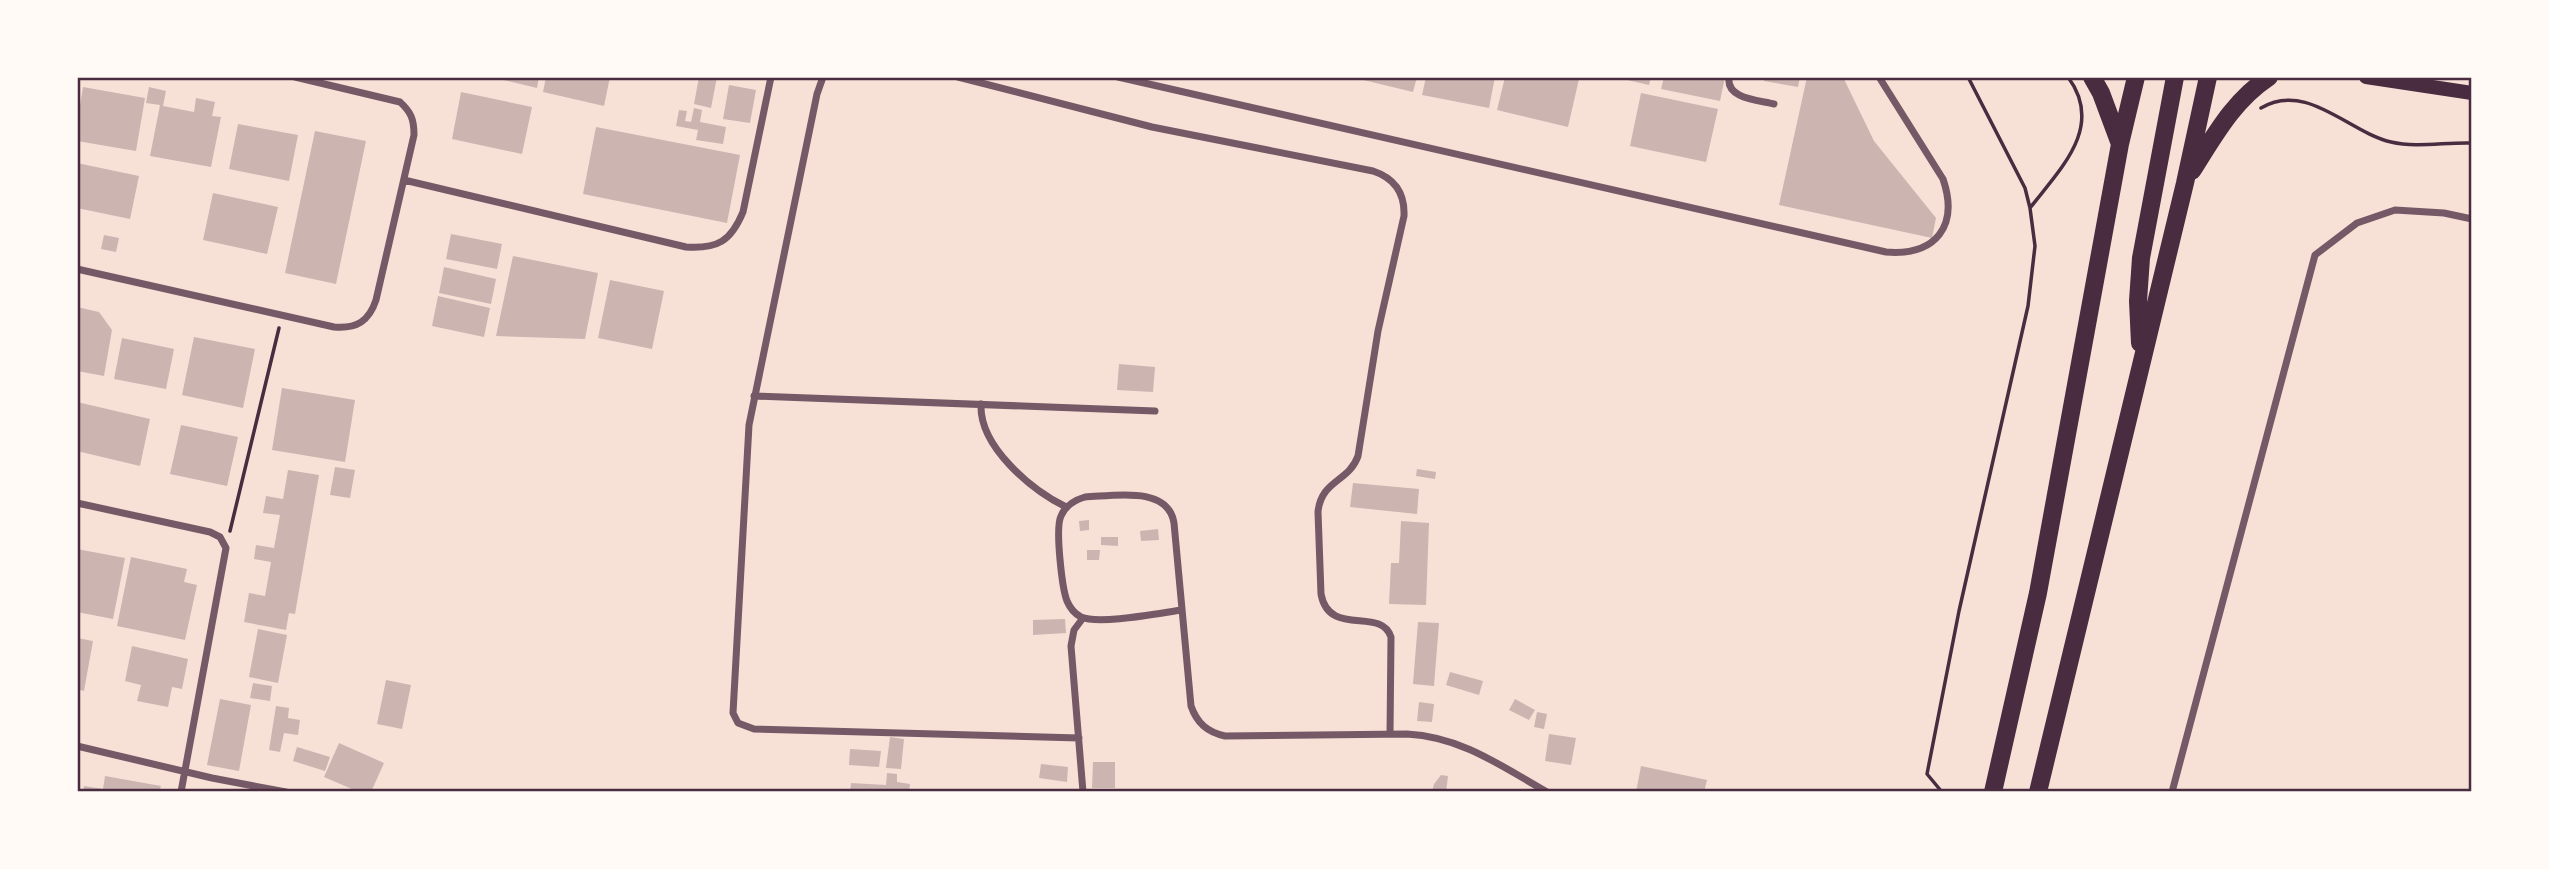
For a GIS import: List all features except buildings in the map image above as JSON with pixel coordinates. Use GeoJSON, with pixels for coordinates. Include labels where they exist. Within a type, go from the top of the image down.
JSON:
{"type":"FeatureCollection","features":[{"type":"Feature","properties":{"kind":"main road"},"geometry":{"type":"LineString","coordinates":[[2092,77],[2101,93],[2120,144]]}},
{"type":"Feature","properties":{"kind":"main road"},"geometry":{"type":"LineString","coordinates":[[1993,792],[2038,593],[2120,144],[2136,77]]}},
{"type":"Feature","properties":{"kind":"main road"},"geometry":{"type":"LineString","coordinates":[[2141,364],[2138,301],[2141,258],[2175,77]]}},
{"type":"Feature","properties":{"kind":"main road"},"geometry":{"type":"LineString","coordinates":[[2038,792],[2185,183],[2208,77]]}},
{"type":"Feature","properties":{"kind":"main road"},"geometry":{"type":"LineString","coordinates":[[2185,183],[2230,111],[2269,77]]}},
{"type":"Feature","properties":{"kind":"main road"},"geometry":{"type":"LineString","coordinates":[[2366,77],[2472,93]]}},
{"type":"Feature","properties":{"kind":"street"},"geometry":{"type":"LineString","coordinates":[[77,269],[282,316],[349,328],[363,323],[372,313],[414,135],[414,122],[410,111],[400,102],[295,77]]}},
{"type":"Feature","properties":{"kind":"street"},"geometry":{"type":"LineString","coordinates":[[404,180],[686,247],[706,248],[723,241],[736,229],[743,212],[771,77]]}},
{"type":"Feature","properties":{"kind":"street"},"geometry":{"type":"LineString","coordinates":[[823,77],[817,94],[749,425],[732,708],[738,723],[754,729],[1079,738]]}},
{"type":"Feature","properties":{"kind":"street"},"geometry":{"type":"LineString","coordinates":[[958,77],[1152,127],[1373,172],[1390,179],[1396,186],[1404,200],[1404,216],[1378,331],[1358,456],[1352,469],[1326,488],[1318,512],[1321,594],[1325,607],[1342,619],[1380,624],[1391,637],[1390,734]]}},
{"type":"Feature","properties":{"kind":"street"},"geometry":{"type":"LineString","coordinates":[[1118,77],[1902,254],[1919,250],[1934,242],[1944,228],[1949,212],[1948,195],[1943,179],[1879,77]]}},
{"type":"Feature","properties":{"kind":"street"},"geometry":{"type":"LineString","coordinates":[[1728,77],[1728,86],[1733,93],[1774,104]]}},
{"type":"Feature","properties":{"kind":"street"},"geometry":{"type":"LineString","coordinates":[[2172,792],[2315,255],[2357,223],[2395,210],[2444,213],[2472,219]]}},
{"type":"Feature","properties":{"kind":"street"},"geometry":{"type":"LineString","coordinates":[[754,396],[1154,411]]}},
{"type":"Feature","properties":{"kind":"street"},"geometry":{"type":"LineString","coordinates":[[981,404],[984,427],[1011,466],[1035,489],[1066,508]]}},
{"type":"Feature","properties":{"kind":"street"},"geometry":{"type":"LineString","coordinates":[[1182,610],[1100,620],[1083,618],[1076,614],[1066,598],[1058,527],[1066,508],[1085,497],[1140,496],[1157,499],[1168,506],[1174,523],[1191,706],[1198,721],[1210,732],[1225,736],[1422,735],[1467,747],[1547,792]]}},
{"type":"Feature","properties":{"kind":"street"},"geometry":{"type":"LineString","coordinates":[[77,503],[210,532],[224,542],[227,553],[181,792]]}},
{"type":"Feature","properties":{"kind":"street"},"geometry":{"type":"LineString","coordinates":[[1083,618],[1074,630],[1071,646],[1083,792]]}},
{"type":"Feature","properties":{"kind":"street"},"geometry":{"type":"LineString","coordinates":[[77,746],[257,789],[286,792]]}},
{"type":"Feature","properties":{"kind":"path"},"geometry":{"type":"LineString","coordinates":[[1942,792],[1927,774],[1959,611],[2028,306],[2035,246],[2025,188],[1968,77]]}},
{"type":"Feature","properties":{"kind":"path"},"geometry":{"type":"LineString","coordinates":[[2030,208],[2073,151],[2082,125],[2078,91],[2068,77]]}},
{"type":"Feature","properties":{"kind":"path"},"geometry":{"type":"LineString","coordinates":[[2238,102],[2255,113],[2278,100],[2304,102],[2388,142],[2422,145],[2472,143]]}},
{"type":"Feature","properties":{"kind":"path"},"geometry":{"type":"LineString","coordinates":[[224,542],[236,514],[282,316]]}}]}
